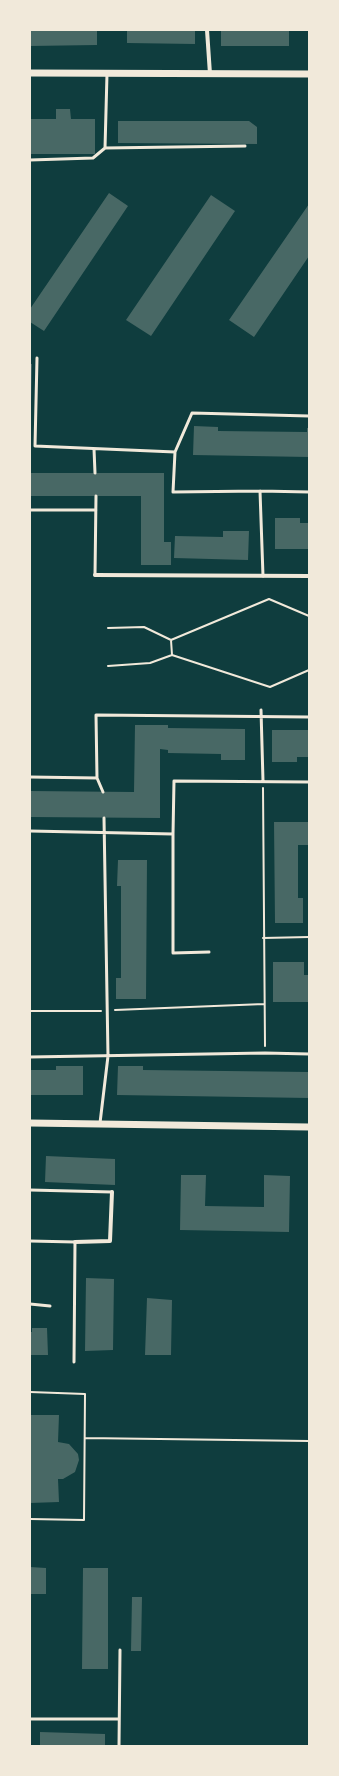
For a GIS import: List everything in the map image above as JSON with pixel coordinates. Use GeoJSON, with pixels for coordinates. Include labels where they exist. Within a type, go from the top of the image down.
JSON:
{"type":"FeatureCollection","features":[{"type":"Feature","properties":{"kind":"street"},"geometry":{"type":"LineString","coordinates":[[207,30],[210,74]]}},
{"type":"Feature","properties":{"kind":"street"},"geometry":{"type":"LineString","coordinates":[[30,73],[309,74]]}},
{"type":"Feature","properties":{"kind":"street"},"geometry":{"type":"LineString","coordinates":[[94,575],[309,576]]}},
{"type":"Feature","properties":{"kind":"street"},"geometry":{"type":"LineString","coordinates":[[30,1123],[309,1127]]}},
{"type":"Feature","properties":{"kind":"street"},"geometry":{"type":"LineString","coordinates":[[75,1242],[110,1241],[112,1192]]}},
{"type":"Feature","properties":{"kind":"lane"},"geometry":{"type":"LineString","coordinates":[[105,148],[107,74]]}},
{"type":"Feature","properties":{"kind":"lane"},"geometry":{"type":"LineString","coordinates":[[30,160],[92,158],[105,148],[245,146]]}},
{"type":"Feature","properties":{"kind":"lane"},"geometry":{"type":"LineString","coordinates":[[37,358],[35,446],[176,452]]}},
{"type":"Feature","properties":{"kind":"lane"},"geometry":{"type":"LineString","coordinates":[[309,416],[192,413],[176,452],[173,492],[309,492]]}},
{"type":"Feature","properties":{"kind":"lane"},"geometry":{"type":"LineString","coordinates":[[94,448],[95,473]]}},
{"type":"Feature","properties":{"kind":"lane"},"geometry":{"type":"LineString","coordinates":[[260,491],[263,576]]}},
{"type":"Feature","properties":{"kind":"lane"},"geometry":{"type":"LineString","coordinates":[[94,575],[96,496]]}},
{"type":"Feature","properties":{"kind":"lane"},"geometry":{"type":"LineString","coordinates":[[30,510],[96,510]]}},
{"type":"Feature","properties":{"kind":"lane"},"geometry":{"type":"LineString","coordinates":[[261,710],[263,781]]}},
{"type":"Feature","properties":{"kind":"lane"},"geometry":{"type":"LineString","coordinates":[[103,792],[97,778],[96,715],[309,717]]}},
{"type":"Feature","properties":{"kind":"lane"},"geometry":{"type":"LineString","coordinates":[[30,777],[97,778]]}},
{"type":"Feature","properties":{"kind":"lane"},"geometry":{"type":"LineString","coordinates":[[208,952],[173,953],[172,834],[174,781],[309,782]]}},
{"type":"Feature","properties":{"kind":"lane"},"geometry":{"type":"LineString","coordinates":[[100,1123],[108,1056],[104,818]]}},
{"type":"Feature","properties":{"kind":"lane"},"geometry":{"type":"LineString","coordinates":[[30,832],[172,834]]}},
{"type":"Feature","properties":{"kind":"lane"},"geometry":{"type":"LineString","coordinates":[[30,1057],[265,1053],[309,1054]]}},
{"type":"Feature","properties":{"kind":"lane"},"geometry":{"type":"LineString","coordinates":[[30,1190],[112,1192]]}},
{"type":"Feature","properties":{"kind":"lane"},"geometry":{"type":"LineString","coordinates":[[30,1241],[75,1242],[74,1362]]}},
{"type":"Feature","properties":{"kind":"lane"},"geometry":{"type":"LineString","coordinates":[[30,1304],[50,1306]]}},
{"type":"Feature","properties":{"kind":"lane"},"geometry":{"type":"LineString","coordinates":[[119,1746],[120,1650]]}},
{"type":"Feature","properties":{"kind":"lane"},"geometry":{"type":"LineString","coordinates":[[30,1719],[119,1719]]}},
{"type":"Feature","properties":{"kind":"path"},"geometry":{"type":"LineString","coordinates":[[108,628],[144,627],[171,640],[269,599],[309,616]]}},
{"type":"Feature","properties":{"kind":"path"},"geometry":{"type":"LineString","coordinates":[[171,640],[172,655]]}},
{"type":"Feature","properties":{"kind":"path"},"geometry":{"type":"LineString","coordinates":[[108,666],[150,663],[172,655],[270,687],[309,670]]}},
{"type":"Feature","properties":{"kind":"path"},"geometry":{"type":"LineString","coordinates":[[263,781],[265,1053]]}},
{"type":"Feature","properties":{"kind":"path"},"geometry":{"type":"LineString","coordinates":[[263,938],[309,937]]}},
{"type":"Feature","properties":{"kind":"path"},"geometry":{"type":"LineString","coordinates":[[30,1011],[107,1011],[264,1004]]}},
{"type":"Feature","properties":{"kind":"path"},"geometry":{"type":"LineString","coordinates":[[30,1392],[85,1394],[84,1520],[30,1519]]}},
{"type":"Feature","properties":{"kind":"path"},"geometry":{"type":"LineString","coordinates":[[85,1438],[309,1441]]}},
{"type":"Feature","properties":{"kind":"building"},"geometry":{"type":"Polygon","coordinates":[[[30,30],[97,30],[97,45],[30,46],[30,30]]]}},
{"type":"Feature","properties":{"kind":"building"},"geometry":{"type":"Polygon","coordinates":[[[127,30],[195,30],[195,44],[127,43],[127,30]]]}},
{"type":"Feature","properties":{"kind":"building"},"geometry":{"type":"Polygon","coordinates":[[[221,30],[289,30],[289,46],[221,46],[221,30]]]}},
{"type":"Feature","properties":{"kind":"building"},"geometry":{"type":"Polygon","coordinates":[[[56,109],[70,109],[71,119],[95,119],[95,154],[30,154],[30,119],[56,119],[56,109]]]}},
{"type":"Feature","properties":{"kind":"building"},"geometry":{"type":"Polygon","coordinates":[[[118,121],[249,121],[257,127],[257,144],[118,143],[118,121]]]}},
{"type":"Feature","properties":{"kind":"building"},"geometry":{"type":"Polygon","coordinates":[[[109,193],[128,206],[44,331],[30,322],[30,309],[109,193]]]}},
{"type":"Feature","properties":{"kind":"building"},"geometry":{"type":"Polygon","coordinates":[[[211,195],[235,211],[151,336],[126,320],[211,195]]]}},
{"type":"Feature","properties":{"kind":"building"},"geometry":{"type":"Polygon","coordinates":[[[309,204],[309,256],[254,337],[229,320],[309,204]]]}},
{"type":"Feature","properties":{"kind":"building"},"geometry":{"type":"Polygon","coordinates":[[[30,364],[32,364],[31,402],[30,402],[30,364]]]}},
{"type":"Feature","properties":{"kind":"building"},"geometry":{"type":"Polygon","coordinates":[[[194,426],[218,427],[218,431],[307,432],[307,428],[309,428],[309,457],[193,455],[194,426]]]}},
{"type":"Feature","properties":{"kind":"building"},"geometry":{"type":"Polygon","coordinates":[[[30,473],[164,473],[164,542],[171,542],[171,565],[141,565],[141,496],[30,496],[30,473]]]}},
{"type":"Feature","properties":{"kind":"building"},"geometry":{"type":"Polygon","coordinates":[[[275,518],[300,518],[300,523],[309,523],[309,549],[275,549],[275,518]]]}},
{"type":"Feature","properties":{"kind":"building"},"geometry":{"type":"Polygon","coordinates":[[[223,531],[249,531],[248,560],[174,558],[175,536],[223,537],[223,531]]]}},
{"type":"Feature","properties":{"kind":"building"},"geometry":{"type":"Polygon","coordinates":[[[135,725],[168,725],[168,728],[245,729],[245,760],[221,760],[221,754],[168,753],[168,750],[160,749],[160,818],[30,817],[30,791],[134,792],[135,725]]]}},
{"type":"Feature","properties":{"kind":"building"},"geometry":{"type":"Polygon","coordinates":[[[272,730],[309,730],[309,757],[297,757],[297,762],[272,762],[272,730]]]}},
{"type":"Feature","properties":{"kind":"building"},"geometry":{"type":"Polygon","coordinates":[[[274,822],[309,822],[309,845],[298,845],[298,898],[303,898],[303,923],[275,923],[274,822]]]}},
{"type":"Feature","properties":{"kind":"building"},"geometry":{"type":"Polygon","coordinates":[[[118,860],[147,860],[146,999],[116,999],[116,978],[121,978],[121,886],[117,886],[118,860]]]}},
{"type":"Feature","properties":{"kind":"building"},"geometry":{"type":"Polygon","coordinates":[[[273,962],[304,962],[304,975],[309,975],[309,1002],[273,1002],[273,962]]]}},
{"type":"Feature","properties":{"kind":"building"},"geometry":{"type":"Polygon","coordinates":[[[56,1066],[83,1066],[83,1095],[30,1095],[30,1070],[56,1070],[56,1066]]]}},
{"type":"Feature","properties":{"kind":"building"},"geometry":{"type":"Polygon","coordinates":[[[118,1066],[143,1066],[143,1070],[309,1072],[309,1098],[117,1095],[118,1066]]]}},
{"type":"Feature","properties":{"kind":"building"},"geometry":{"type":"Polygon","coordinates":[[[46,1156],[115,1159],[115,1185],[45,1182],[46,1156]]]}},
{"type":"Feature","properties":{"kind":"building"},"geometry":{"type":"Polygon","coordinates":[[[181,1175],[206,1175],[205,1206],[264,1207],[264,1175],[290,1176],[289,1232],[180,1230],[181,1175]]]}},
{"type":"Feature","properties":{"kind":"building"},"geometry":{"type":"Polygon","coordinates":[[[86,1278],[114,1279],[113,1350],[85,1351],[86,1278]]]}},
{"type":"Feature","properties":{"kind":"building"},"geometry":{"type":"Polygon","coordinates":[[[147,1298],[172,1300],[171,1355],[145,1355],[147,1298]]]}},
{"type":"Feature","properties":{"kind":"building"},"geometry":{"type":"Polygon","coordinates":[[[32,1328],[47,1328],[48,1355],[30,1355],[30,1332],[32,1332],[32,1328]]]}},
{"type":"Feature","properties":{"kind":"building"},"geometry":{"type":"Polygon","coordinates":[[[30,1415],[59,1415],[58,1442],[69,1444],[78,1454],[79,1460],[75,1472],[63,1479],[58,1479],[59,1502],[30,1503],[30,1415]]]}},
{"type":"Feature","properties":{"kind":"building"},"geometry":{"type":"Polygon","coordinates":[[[30,1567],[46,1568],[46,1594],[30,1594],[30,1567]]]}},
{"type":"Feature","properties":{"kind":"building"},"geometry":{"type":"Polygon","coordinates":[[[83,1568],[108,1568],[108,1669],[82,1669],[83,1568]]]}},
{"type":"Feature","properties":{"kind":"building"},"geometry":{"type":"Polygon","coordinates":[[[132,1597],[142,1597],[141,1651],[131,1651],[132,1597]]]}},
{"type":"Feature","properties":{"kind":"building"},"geometry":{"type":"Polygon","coordinates":[[[40,1732],[105,1734],[105,1746],[40,1746],[40,1732]]]}}]}
